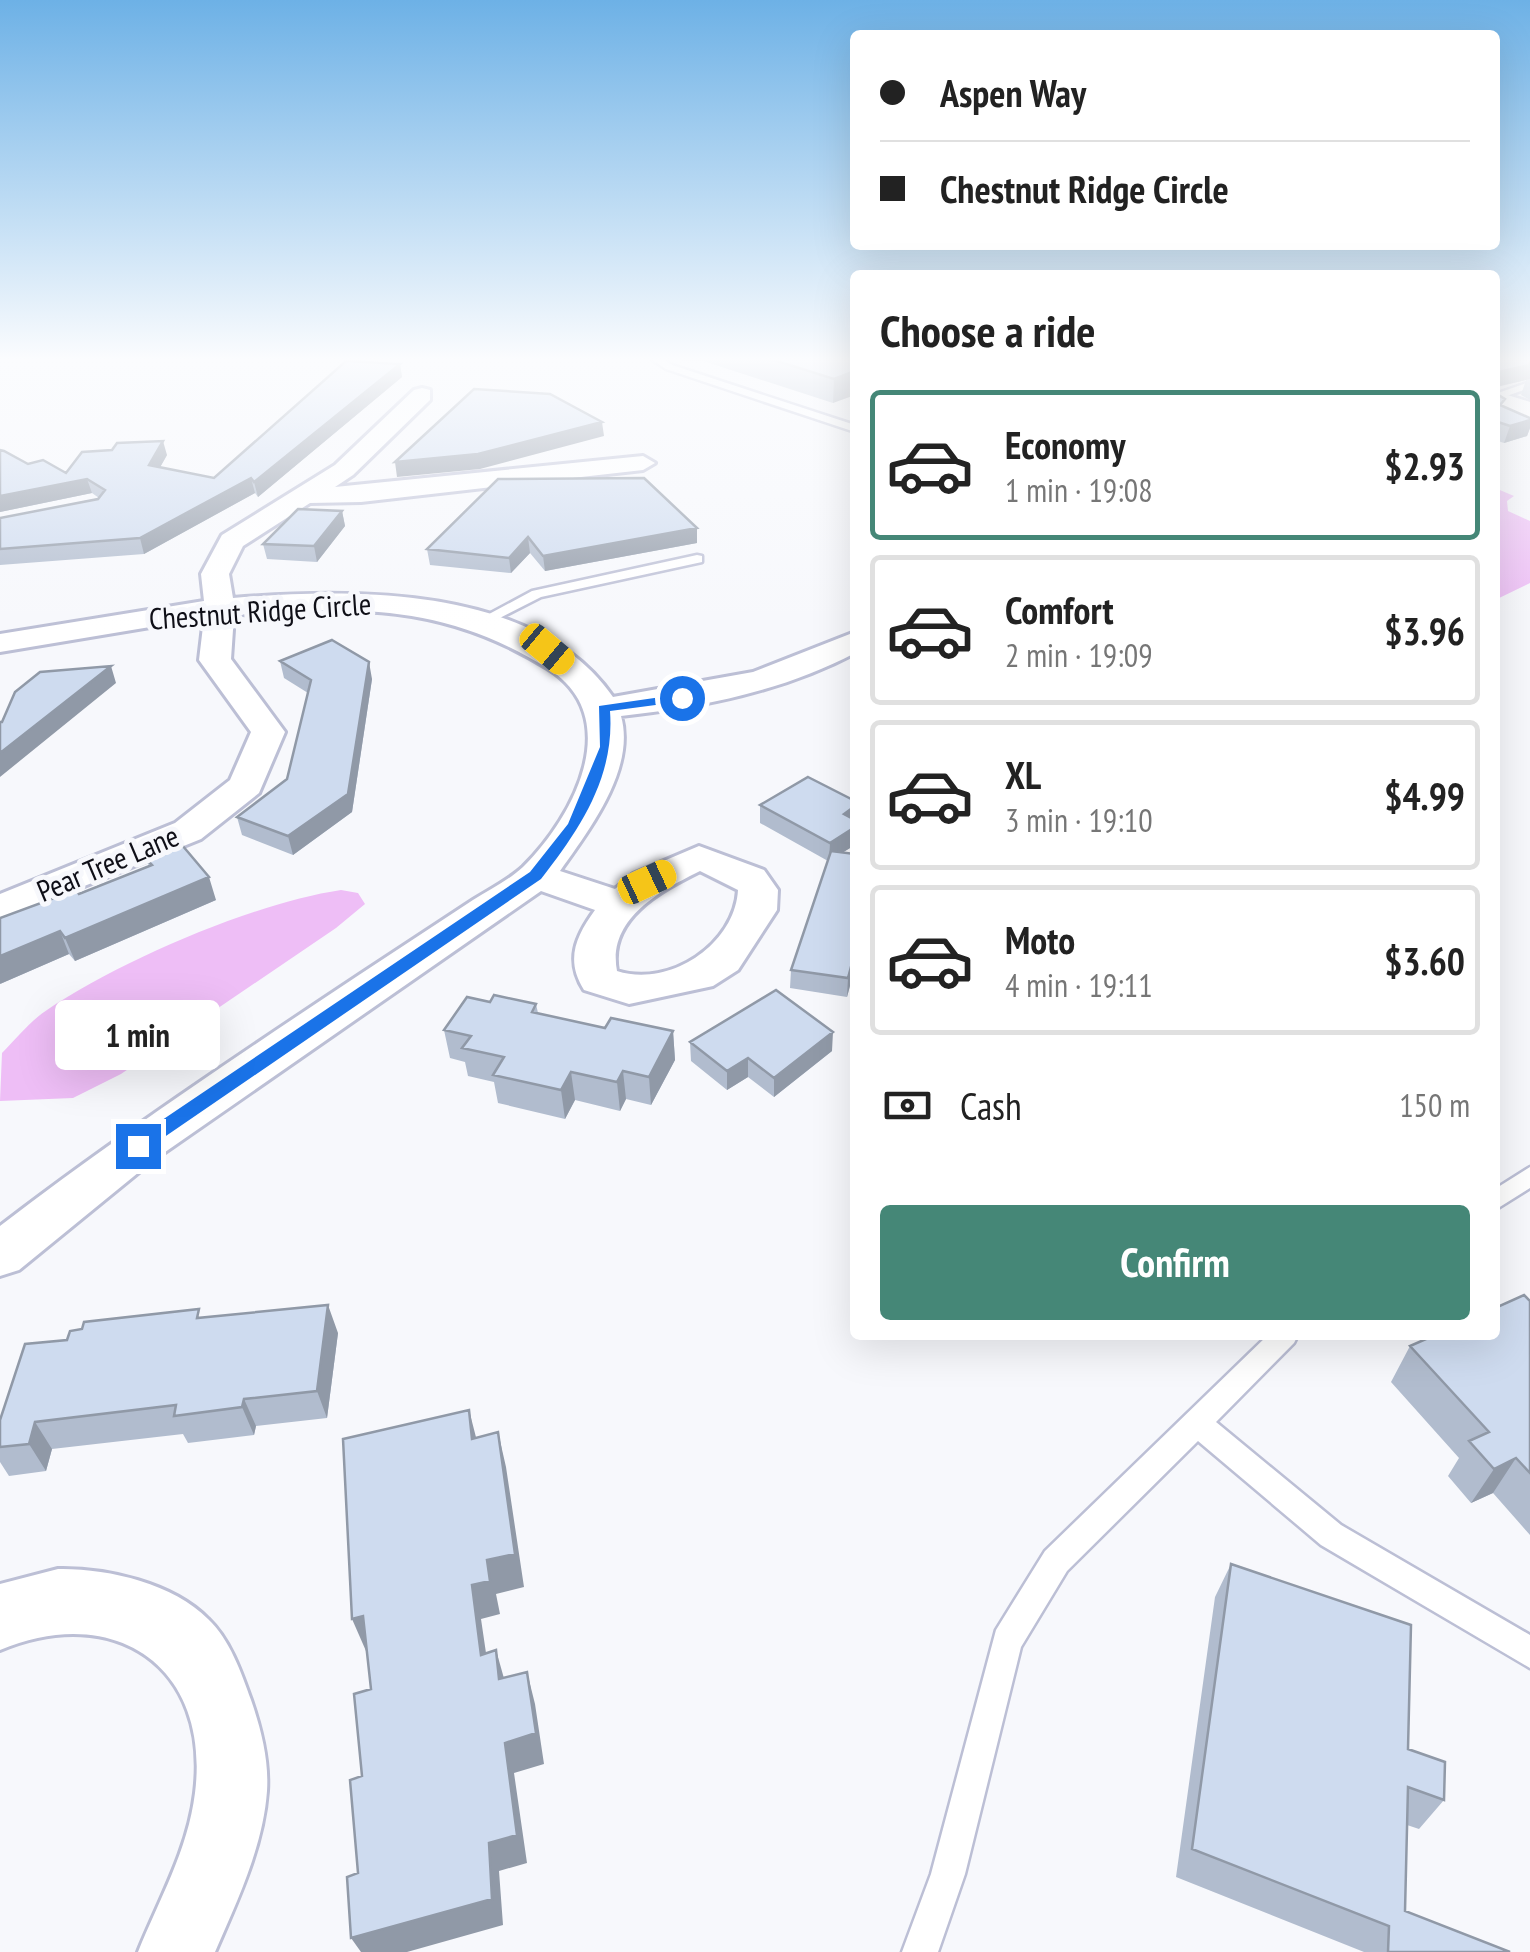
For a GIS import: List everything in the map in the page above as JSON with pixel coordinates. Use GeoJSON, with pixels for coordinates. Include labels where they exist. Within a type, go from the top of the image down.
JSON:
{"type":"FeatureCollection","features":[{"type":"Feature","properties":{"kind":"street"},"geometry":{"type":"LineString","coordinates":[[220,610],[215,574],[232,541],[271,512],[344,470],[367,448]]}},
{"type":"Feature","properties":{"kind":"street"},"geometry":{"type":"LineString","coordinates":[[306,495],[362,494],[643,463]]}},
{"type":"Feature","properties":{"kind":"street","name":"Chestnut Ridge Circle"},"geometry":{"type":"LineString","coordinates":[[0,643],[220,610],[358,602],[452,610],[485,620],[547,649],[583,680],[604,708]]}},
{"type":"Feature","properties":{"kind":"street","name":"Pear Tree Lane"},"geometry":{"type":"LineString","coordinates":[[0,908],[188,831],[246,785],[268,732],[215,660],[220,610]]}},
{"type":"Feature","properties":{"kind":"street"},"geometry":{"type":"LineString","coordinates":[[0,1255],[138,1146],[536,876],[575,825],[606,747],[604,708],[705,694],[755,682],[850,643]]}},
{"type":"Feature","properties":{"kind":"street"},"geometry":{"type":"LineString","coordinates":[[536,876],[621,905]]}},
{"type":"Feature","properties":{"kind":"street"},"geometry":{"type":"LineString","coordinates":[[0,1617],[30,1602],[85,1600],[149,1616],[188,1644],[222,1709],[232,1791],[201,1900],[176,1952]]}},
{"type":"Feature","properties":{"kind":"lane"},"geometry":{"type":"LineString","coordinates":[[485,620],[537,594],[697,559]]}},
{"type":"Feature","properties":{"kind":"lane"},"geometry":{"type":"LineString","coordinates":[[1500,1197],[1530,1176]]}},
{"type":"Feature","properties":{"kind":"lane"},"geometry":{"type":"LineString","coordinates":[[920,1952],[948,1874],[1007,1641],[1056,1561],[1280,1340]]}},
{"type":"Feature","properties":{"kind":"lane"},"geometry":{"type":"LineString","coordinates":[[1197,1423],[1330,1535],[1530,1652]]}},
{"type":"Feature","properties":{"kind":"shaded area"},"geometry":{"type":"Polygon","coordinates":[[[1500,490],[1514,496],[1507,501],[1508,511],[1530,521],[1530,583],[1500,598],[1500,490]]]}},
{"type":"Feature","properties":{"kind":"shaded area"},"geometry":{"type":"Polygon","coordinates":[[[341,890],[358,893],[365,904],[336,928],[121,1074],[73,1098],[0,1101],[2,1053],[41,1014],[77,991],[189,936],[269,907],[341,890]]]}},
{"type":"Feature","properties":{"kind":"building"},"geometry":{"type":"Polygon","coordinates":[[[159,448],[149,465],[214,478],[248,448],[296,448],[254,482],[251,478],[140,538],[0,549],[0,518],[98,499],[105,490],[87,479],[0,496],[0,450],[28,464],[43,460],[66,473],[82,452],[159,448]]]}},
{"type":"Feature","properties":{"kind":"building"},"geometry":{"type":"Polygon","coordinates":[[[410,448],[501,448],[478,454],[395,462],[410,448]]]}},
{"type":"Feature","properties":{"kind":"building"},"geometry":{"type":"Polygon","coordinates":[[[644,478],[697,528],[543,556],[528,537],[509,558],[427,549],[498,479],[644,478]]]}},
{"type":"Feature","properties":{"kind":"building"},"geometry":{"type":"Polygon","coordinates":[[[298,509],[342,511],[314,546],[263,544],[298,509]]]}},
{"type":"Feature","properties":{"kind":"building"},"geometry":{"type":"Polygon","coordinates":[[[332,640],[369,662],[348,794],[288,836],[237,817],[287,779],[311,680],[280,661],[332,640]]]}},
{"type":"Feature","properties":{"kind":"building"},"geometry":{"type":"Polygon","coordinates":[[[111,666],[0,753],[0,722],[15,692],[40,672],[111,666]]]}},
{"type":"Feature","properties":{"kind":"building"},"geometry":{"type":"Polygon","coordinates":[[[808,777],[850,798],[850,810],[844,814],[850,817],[850,830],[830,843],[760,805],[808,777]]]}},
{"type":"Feature","properties":{"kind":"building"},"geometry":{"type":"Polygon","coordinates":[[[182,845],[209,877],[65,938],[60,931],[0,956],[0,918],[76,890],[79,894],[152,865],[146,859],[182,845]]]}},
{"type":"Feature","properties":{"kind":"building"},"geometry":{"type":"Polygon","coordinates":[[[831,851],[850,853],[848,978],[791,970],[831,851]]]}},
{"type":"Feature","properties":{"kind":"building"},"geometry":{"type":"Polygon","coordinates":[[[776,990],[833,1032],[774,1078],[748,1058],[727,1071],[690,1042],[776,990]]]}},
{"type":"Feature","properties":{"kind":"building"},"geometry":{"type":"Polygon","coordinates":[[[494,995],[536,1004],[532,1012],[605,1028],[611,1018],[673,1031],[649,1077],[623,1071],[617,1082],[571,1072],[561,1090],[493,1075],[504,1057],[462,1048],[471,1036],[444,1030],[467,997],[490,1002],[494,995]]]}},
{"type":"Feature","properties":{"kind":"building"},"geometry":{"type":"Polygon","coordinates":[[[1524,1295],[1530,1301],[1530,1473],[1516,1458],[1494,1469],[1469,1441],[1489,1432],[1410,1346],[1424,1340],[1500,1340],[1500,1306],[1524,1295]]]}},
{"type":"Feature","properties":{"kind":"building"},"geometry":{"type":"Polygon","coordinates":[[[328,1305],[317,1391],[244,1399],[242,1407],[174,1416],[176,1405],[35,1422],[29,1444],[0,1447],[0,1420],[25,1344],[67,1340],[70,1331],[82,1329],[84,1322],[199,1309],[197,1318],[328,1305]]]}},
{"type":"Feature","properties":{"kind":"building"},"geometry":{"type":"Polygon","coordinates":[[[469,1410],[472,1439],[498,1432],[515,1554],[487,1560],[490,1581],[472,1585],[481,1655],[496,1650],[499,1679],[527,1672],[536,1733],[505,1743],[517,1835],[489,1843],[492,1899],[351,1938],[347,1877],[358,1873],[350,1780],[362,1776],[354,1694],[371,1689],[363,1616],[352,1619],[343,1439],[469,1410]]]}},
{"type":"Feature","properties":{"kind":"building"},"geometry":{"type":"Polygon","coordinates":[[[1231,1564],[1411,1625],[1408,1749],[1445,1762],[1444,1800],[1408,1787],[1405,1911],[1510,1952],[1388,1952],[1389,1926],[1192,1849],[1231,1564]]]}},
{"type":"Feature","properties":{"kind":"route"},"geometry":{"type":"LineString","coordinates":[[138,1146],[536,876],[575,825],[606,747],[604,708],[682,698]]}}]}
